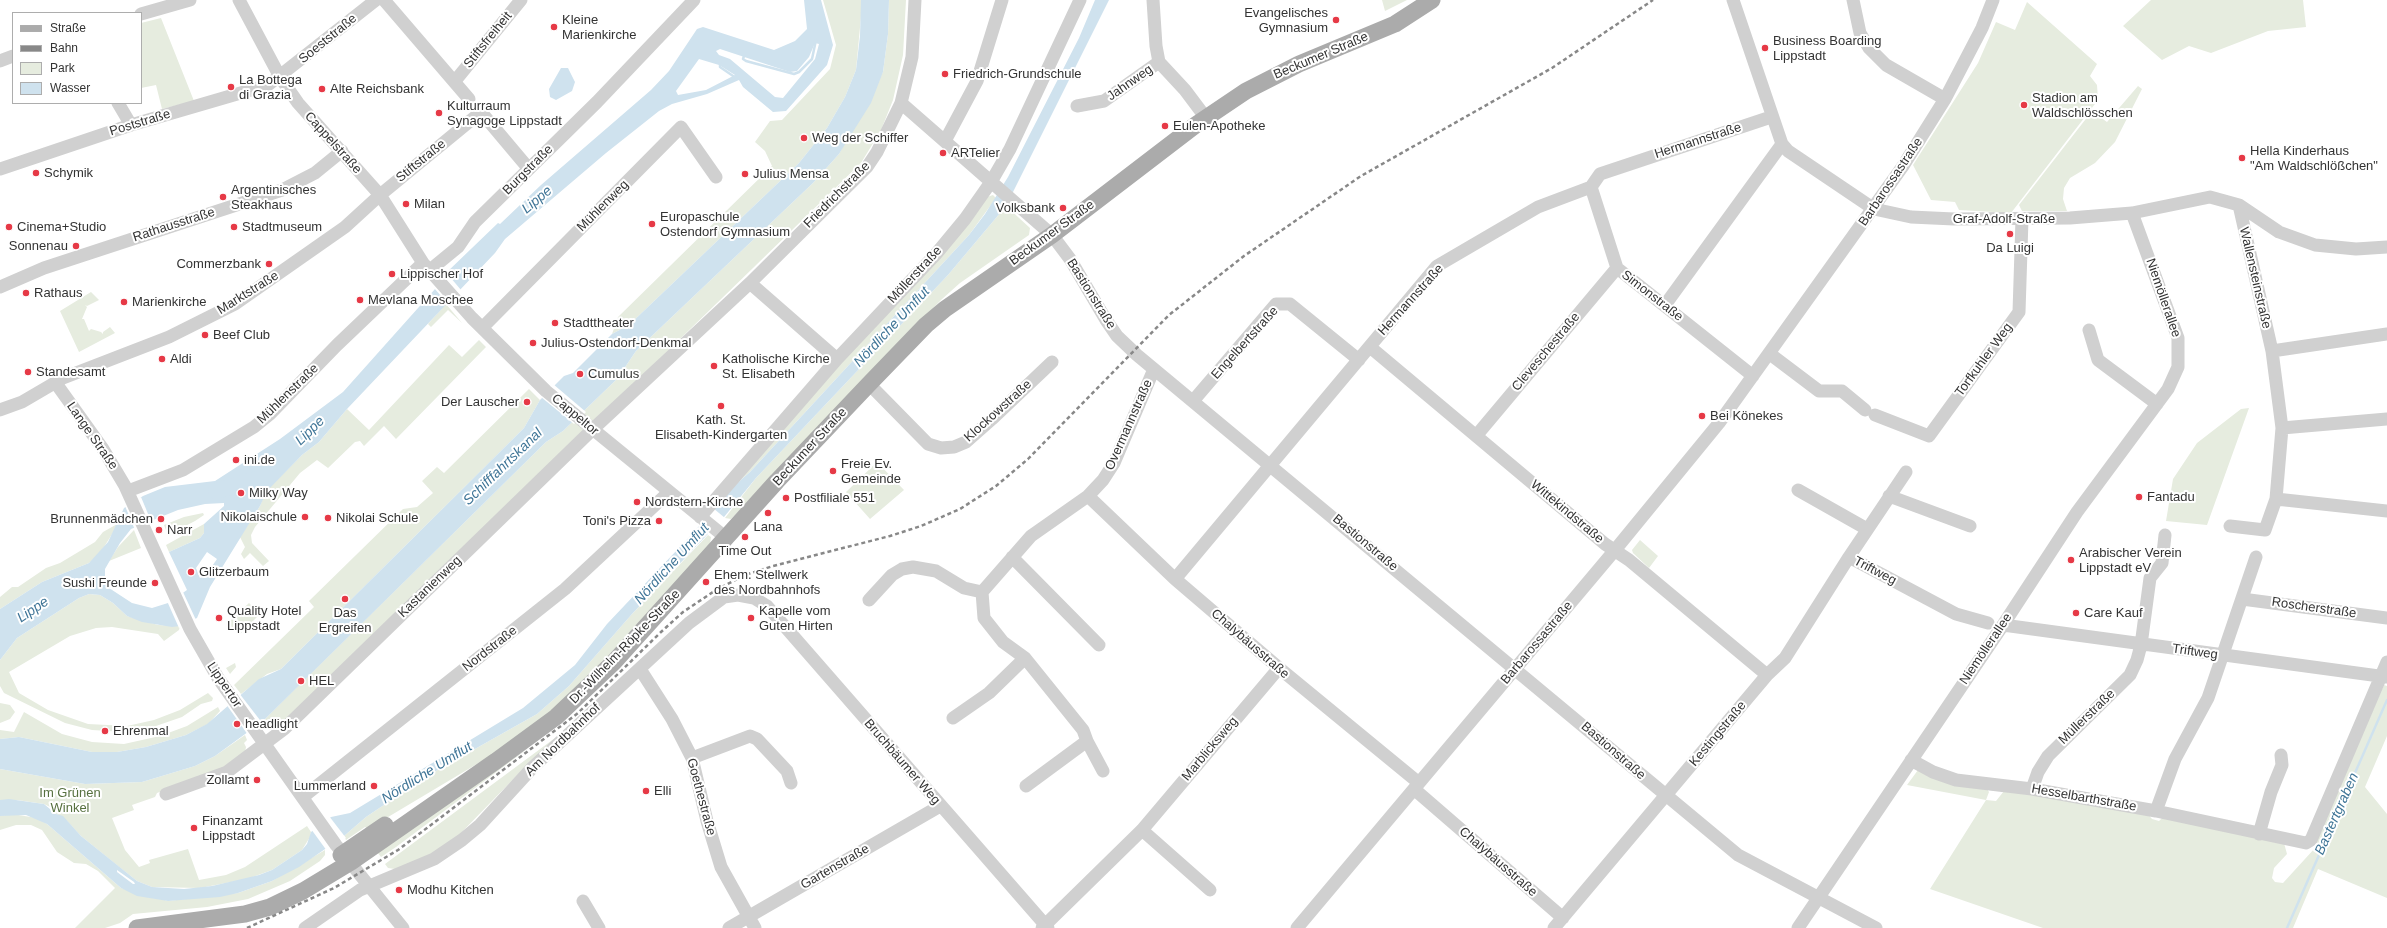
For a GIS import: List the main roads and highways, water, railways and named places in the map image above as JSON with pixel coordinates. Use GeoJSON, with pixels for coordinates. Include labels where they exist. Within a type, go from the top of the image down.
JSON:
{"type":"FeatureCollection","features":[{"type":"Feature","properties":{"kind":"main road","name":"Beckumer Straße"},"geometry":{"type":"LineString","coordinates":[[720,533],[926,325],[944,309],[1052,235],[1206,118],[1273,76],[1394,24],[1432,0]]}},
{"type":"Feature","properties":{"kind":"main road","name":"Dr.-Wilhelm-Röpke-Straße"},"geometry":{"type":"LineString","coordinates":[[137,928],[226,917],[270,907],[303,891],[343,853],[496,761],[556,717],[596,681],[654,619],[720,533]]}},
{"type":"Feature","properties":{"kind":"water"},"geometry":{"type":"Polygon","coordinates":[[[804,0],[821,0],[833,45],[827,65],[786,111],[773,112],[743,87],[739,80],[707,94],[672,104],[659,111],[606,153],[505,239],[495,253],[347,409],[319,442],[302,455],[267,491],[260,506],[210,587],[197,618],[180,626],[172,627],[142,622],[127,616],[113,603],[100,595],[89,594],[79,598],[17,638],[0,660],[0,609],[42,582],[89,563],[108,542],[124,508],[143,496],[165,487],[215,481],[280,439],[343,392],[435,289],[446,273],[498,223],[500,224],[541,185],[651,90],[669,71],[697,29],[703,27],[774,50],[795,41],[807,29],[804,0]],[[815,43],[809,57],[797,71],[790,72],[720,49],[716,51],[719,55],[730,59],[775,97],[783,98],[815,59],[819,44],[815,43]],[[699,59],[676,91],[678,95],[706,90],[735,75],[719,65],[699,59]],[[246,476],[238,477],[237,484],[241,491],[246,484],[246,476]],[[224,503],[205,504],[178,510],[131,529],[120,543],[105,569],[105,578],[109,588],[132,603],[152,608],[168,603],[187,590],[169,552],[200,538],[204,533],[204,524],[224,506],[224,503]],[[207,552],[196,568],[200,578],[206,575],[217,559],[207,552]]]}},
{"type":"Feature","properties":{"kind":"water","name":"Schifffahrtskanal"},"geometry":{"type":"Polygon","coordinates":[[[861,0],[889,0],[888,34],[883,72],[871,103],[839,154],[813,183],[636,351],[617,379],[563,431],[546,442],[263,721],[215,756],[195,766],[142,782],[85,784],[0,769],[0,739],[19,737],[92,752],[117,752],[146,747],[186,735],[207,724],[259,679],[281,669],[524,428],[540,400],[564,376],[573,373],[612,334],[629,325],[799,163],[827,128],[845,97],[856,70],[860,36],[861,0]]]}},
{"type":"Feature","properties":{"kind":"water","name":"Nördliche Umflut"},"geometry":{"type":"Polygon","coordinates":[[[1095,0],[1109,0],[1006,206],[948,275],[756,478],[724,517],[632,614],[569,686],[537,714],[427,776],[366,817],[344,836],[299,867],[272,881],[238,893],[220,897],[168,901],[137,896],[121,888],[47,824],[26,815],[0,816],[0,800],[9,799],[44,804],[56,814],[63,816],[81,836],[137,881],[152,887],[184,889],[212,886],[259,875],[272,870],[302,850],[307,844],[311,832],[331,817],[350,813],[523,708],[575,665],[607,624],[694,532],[728,491],[750,472],[969,235],[985,214],[1008,177],[1079,38],[1095,0]],[[117,870],[117,872],[135,884],[117,870]]]}},
{"type":"Feature","properties":{"kind":"water"},"geometry":{"type":"Polygon","coordinates":[[[561,68],[568,68],[575,82],[572,91],[556,100],[550,97],[549,89],[561,68]]]}},
{"type":"Feature","properties":{"kind":"waterway"},"geometry":{"type":"LineString","coordinates":[[745,53],[743,59],[746,61],[794,74],[799,72],[812,59],[816,40]]}},
{"type":"Feature","properties":{"kind":"waterway"},"geometry":{"type":"LineString","coordinates":[[720,63],[720,67],[736,78]]}},
{"type":"Feature","properties":{"kind":"waterway","name":"Lippe"},"geometry":{"type":"LineString","coordinates":[[216,491],[260,478],[265,473]]}},
{"type":"Feature","properties":{"kind":"waterway","name":"Bastertgraben"},"geometry":{"type":"LineString","coordinates":[[2287,928],[2387,700]]}},
{"type":"Feature","properties":{"kind":"railway"},"geometry":{"type":"LineString","coordinates":[[247,928],[334,888],[398,850],[578,713],[683,612],[716,590],[745,575],[773,566],[890,536],[921,526],[960,509],[996,486],[1028,459],[1169,315],[1244,256],[1361,176],[1552,68],[1653,0]]}},
{"type":"Feature","properties":{"kind":"place","name":"Evangelisches Gymnasium"},"geometry":{"type":"Point","coordinates":[1336,20]}},
{"type":"Feature","properties":{"kind":"place","name":"Kleine Marienkirche"},"geometry":{"type":"Point","coordinates":[554,27]}},
{"type":"Feature","properties":{"kind":"place","name":"Business Boarding Lippstadt"},"geometry":{"type":"Point","coordinates":[1765,48]}},
{"type":"Feature","properties":{"kind":"place","name":"Friedrich-Grundschule"},"geometry":{"type":"Point","coordinates":[945,74]}},
{"type":"Feature","properties":{"kind":"place","name":"La Bottega di Grazia"},"geometry":{"type":"Point","coordinates":[231,87]}},
{"type":"Feature","properties":{"kind":"place","name":"Alte Reichsbank"},"geometry":{"type":"Point","coordinates":[322,89]}},
{"type":"Feature","properties":{"kind":"place","name":"Stadion am Waldschlösschen"},"geometry":{"type":"Point","coordinates":[2024,105]}},
{"type":"Feature","properties":{"kind":"place","name":"Kulturraum Synagoge Lippstadt"},"geometry":{"type":"Point","coordinates":[439,113]}},
{"type":"Feature","properties":{"kind":"place","name":"Eulen-Apotheke"},"geometry":{"type":"Point","coordinates":[1165,126]}},
{"type":"Feature","properties":{"kind":"place","name":"Weg der Schiffer"},"geometry":{"type":"Point","coordinates":[804,138]}},
{"type":"Feature","properties":{"kind":"place","name":"ARTelier"},"geometry":{"type":"Point","coordinates":[943,153]}},
{"type":"Feature","properties":{"kind":"place","name":"Hella Kinderhaus \"Am Waldschlößchen\""},"geometry":{"type":"Point","coordinates":[2242,158]}},
{"type":"Feature","properties":{"kind":"place","name":"Schymik"},"geometry":{"type":"Point","coordinates":[36,173]}},
{"type":"Feature","properties":{"kind":"place","name":"Julius Mensa"},"geometry":{"type":"Point","coordinates":[745,174]}},
{"type":"Feature","properties":{"kind":"place","name":"Argentinisches Steakhaus"},"geometry":{"type":"Point","coordinates":[223,197]}},
{"type":"Feature","properties":{"kind":"place","name":"Milan"},"geometry":{"type":"Point","coordinates":[406,204]}},
{"type":"Feature","properties":{"kind":"place","name":"Volksbank"},"geometry":{"type":"Point","coordinates":[1063,208]}},
{"type":"Feature","properties":{"kind":"place","name":"Europaschule Ostendorf Gymnasium"},"geometry":{"type":"Point","coordinates":[652,224]}},
{"type":"Feature","properties":{"kind":"place","name":"Cinema+Studio"},"geometry":{"type":"Point","coordinates":[9,227]}},
{"type":"Feature","properties":{"kind":"place","name":"Stadtmuseum"},"geometry":{"type":"Point","coordinates":[234,227]}},
{"type":"Feature","properties":{"kind":"place","name":"Da Luigi"},"geometry":{"type":"Point","coordinates":[2010,234]}},
{"type":"Feature","properties":{"kind":"place","name":"Sonnenau"},"geometry":{"type":"Point","coordinates":[76,246]}},
{"type":"Feature","properties":{"kind":"place","name":"Commerzbank"},"geometry":{"type":"Point","coordinates":[269,264]}},
{"type":"Feature","properties":{"kind":"place","name":"Lippischer Hof"},"geometry":{"type":"Point","coordinates":[392,274]}},
{"type":"Feature","properties":{"kind":"place","name":"Rathaus"},"geometry":{"type":"Point","coordinates":[26,293]}},
{"type":"Feature","properties":{"kind":"place","name":"Mevlana Moschee"},"geometry":{"type":"Point","coordinates":[360,300]}},
{"type":"Feature","properties":{"kind":"place","name":"Marienkirche"},"geometry":{"type":"Point","coordinates":[124,302]}},
{"type":"Feature","properties":{"kind":"place","name":"Stadttheater"},"geometry":{"type":"Point","coordinates":[555,323]}},
{"type":"Feature","properties":{"kind":"place","name":"Beef Club"},"geometry":{"type":"Point","coordinates":[205,335]}},
{"type":"Feature","properties":{"kind":"place","name":"Julius-Ostendorf-Denkmal"},"geometry":{"type":"Point","coordinates":[533,343]}},
{"type":"Feature","properties":{"kind":"place","name":"Aldi"},"geometry":{"type":"Point","coordinates":[162,359]}},
{"type":"Feature","properties":{"kind":"place","name":"Katholische Kirche St. Elisabeth"},"geometry":{"type":"Point","coordinates":[714,366]}},
{"type":"Feature","properties":{"kind":"place","name":"Standesamt"},"geometry":{"type":"Point","coordinates":[28,372]}},
{"type":"Feature","properties":{"kind":"place","name":"Cumulus"},"geometry":{"type":"Point","coordinates":[580,374]}},
{"type":"Feature","properties":{"kind":"place","name":"Der Lauscher"},"geometry":{"type":"Point","coordinates":[527,402]}},
{"type":"Feature","properties":{"kind":"place","name":"Kath. St. Elisabeth-Kindergarten"},"geometry":{"type":"Point","coordinates":[721,406]}},
{"type":"Feature","properties":{"kind":"place","name":"Bei Könekes"},"geometry":{"type":"Point","coordinates":[1702,416]}},
{"type":"Feature","properties":{"kind":"place","name":"ini.de"},"geometry":{"type":"Point","coordinates":[236,460]}},
{"type":"Feature","properties":{"kind":"place","name":"Freie Ev. Gemeinde"},"geometry":{"type":"Point","coordinates":[833,471]}},
{"type":"Feature","properties":{"kind":"place","name":"Milky Way"},"geometry":{"type":"Point","coordinates":[241,493]}},
{"type":"Feature","properties":{"kind":"place","name":"Fantadu"},"geometry":{"type":"Point","coordinates":[2139,497]}},
{"type":"Feature","properties":{"kind":"place","name":"Postfiliale 551"},"geometry":{"type":"Point","coordinates":[786,498]}},
{"type":"Feature","properties":{"kind":"place","name":"Nordstern-Kirche"},"geometry":{"type":"Point","coordinates":[637,502]}},
{"type":"Feature","properties":{"kind":"place","name":"Lana"},"geometry":{"type":"Point","coordinates":[768,513]}},
{"type":"Feature","properties":{"kind":"place","name":"Nikolaischule"},"geometry":{"type":"Point","coordinates":[305,517]}},
{"type":"Feature","properties":{"kind":"place","name":"Nikolai Schule"},"geometry":{"type":"Point","coordinates":[328,518]}},
{"type":"Feature","properties":{"kind":"place","name":"Brunnenmädchen"},"geometry":{"type":"Point","coordinates":[161,519]}},
{"type":"Feature","properties":{"kind":"place","name":"Toni's Pizza"},"geometry":{"type":"Point","coordinates":[659,521]}},
{"type":"Feature","properties":{"kind":"place","name":"Narr"},"geometry":{"type":"Point","coordinates":[159,530]}},
{"type":"Feature","properties":{"kind":"place","name":"Time Out"},"geometry":{"type":"Point","coordinates":[745,537]}},
{"type":"Feature","properties":{"kind":"place","name":"Arabischer Verein Lippstadt eV"},"geometry":{"type":"Point","coordinates":[2071,560]}},
{"type":"Feature","properties":{"kind":"place","name":"Glitzerbaum"},"geometry":{"type":"Point","coordinates":[191,572]}},
{"type":"Feature","properties":{"kind":"place","name":"Ehem. Stellwerk des Nordbahnhofs"},"geometry":{"type":"Point","coordinates":[706,582]}},
{"type":"Feature","properties":{"kind":"place","name":"Sushi Freunde"},"geometry":{"type":"Point","coordinates":[155,583]}},
{"type":"Feature","properties":{"kind":"place","name":"Das Ergreifen"},"geometry":{"type":"Point","coordinates":[345,599]}},
{"type":"Feature","properties":{"kind":"place","name":"Care Kauf"},"geometry":{"type":"Point","coordinates":[2076,613]}},
{"type":"Feature","properties":{"kind":"place","name":"Quality Hotel Lippstadt"},"geometry":{"type":"Point","coordinates":[219,618]}},
{"type":"Feature","properties":{"kind":"place","name":"Kapelle vom Guten Hirten"},"geometry":{"type":"Point","coordinates":[751,618]}},
{"type":"Feature","properties":{"kind":"place","name":"HEL"},"geometry":{"type":"Point","coordinates":[301,681]}},
{"type":"Feature","properties":{"kind":"place","name":"headlight"},"geometry":{"type":"Point","coordinates":[237,724]}},
{"type":"Feature","properties":{"kind":"place","name":"Ehrenmal"},"geometry":{"type":"Point","coordinates":[105,731]}},
{"type":"Feature","properties":{"kind":"place","name":"Zollamt"},"geometry":{"type":"Point","coordinates":[257,780]}},
{"type":"Feature","properties":{"kind":"place","name":"Lummerland"},"geometry":{"type":"Point","coordinates":[374,786]}},
{"type":"Feature","properties":{"kind":"place","name":"Elli"},"geometry":{"type":"Point","coordinates":[646,791]}},
{"type":"Feature","properties":{"kind":"place","name":"Finanzamt Lippstadt"},"geometry":{"type":"Point","coordinates":[194,828]}},
{"type":"Feature","properties":{"kind":"place","name":"Modhu Kitchen"},"geometry":{"type":"Point","coordinates":[399,890]}},
{"type":"Feature","properties":{"kind":"park label","name":"Im Grünen Winkel"},"geometry":{"type":"Point","coordinates":[70,800]}}]}
